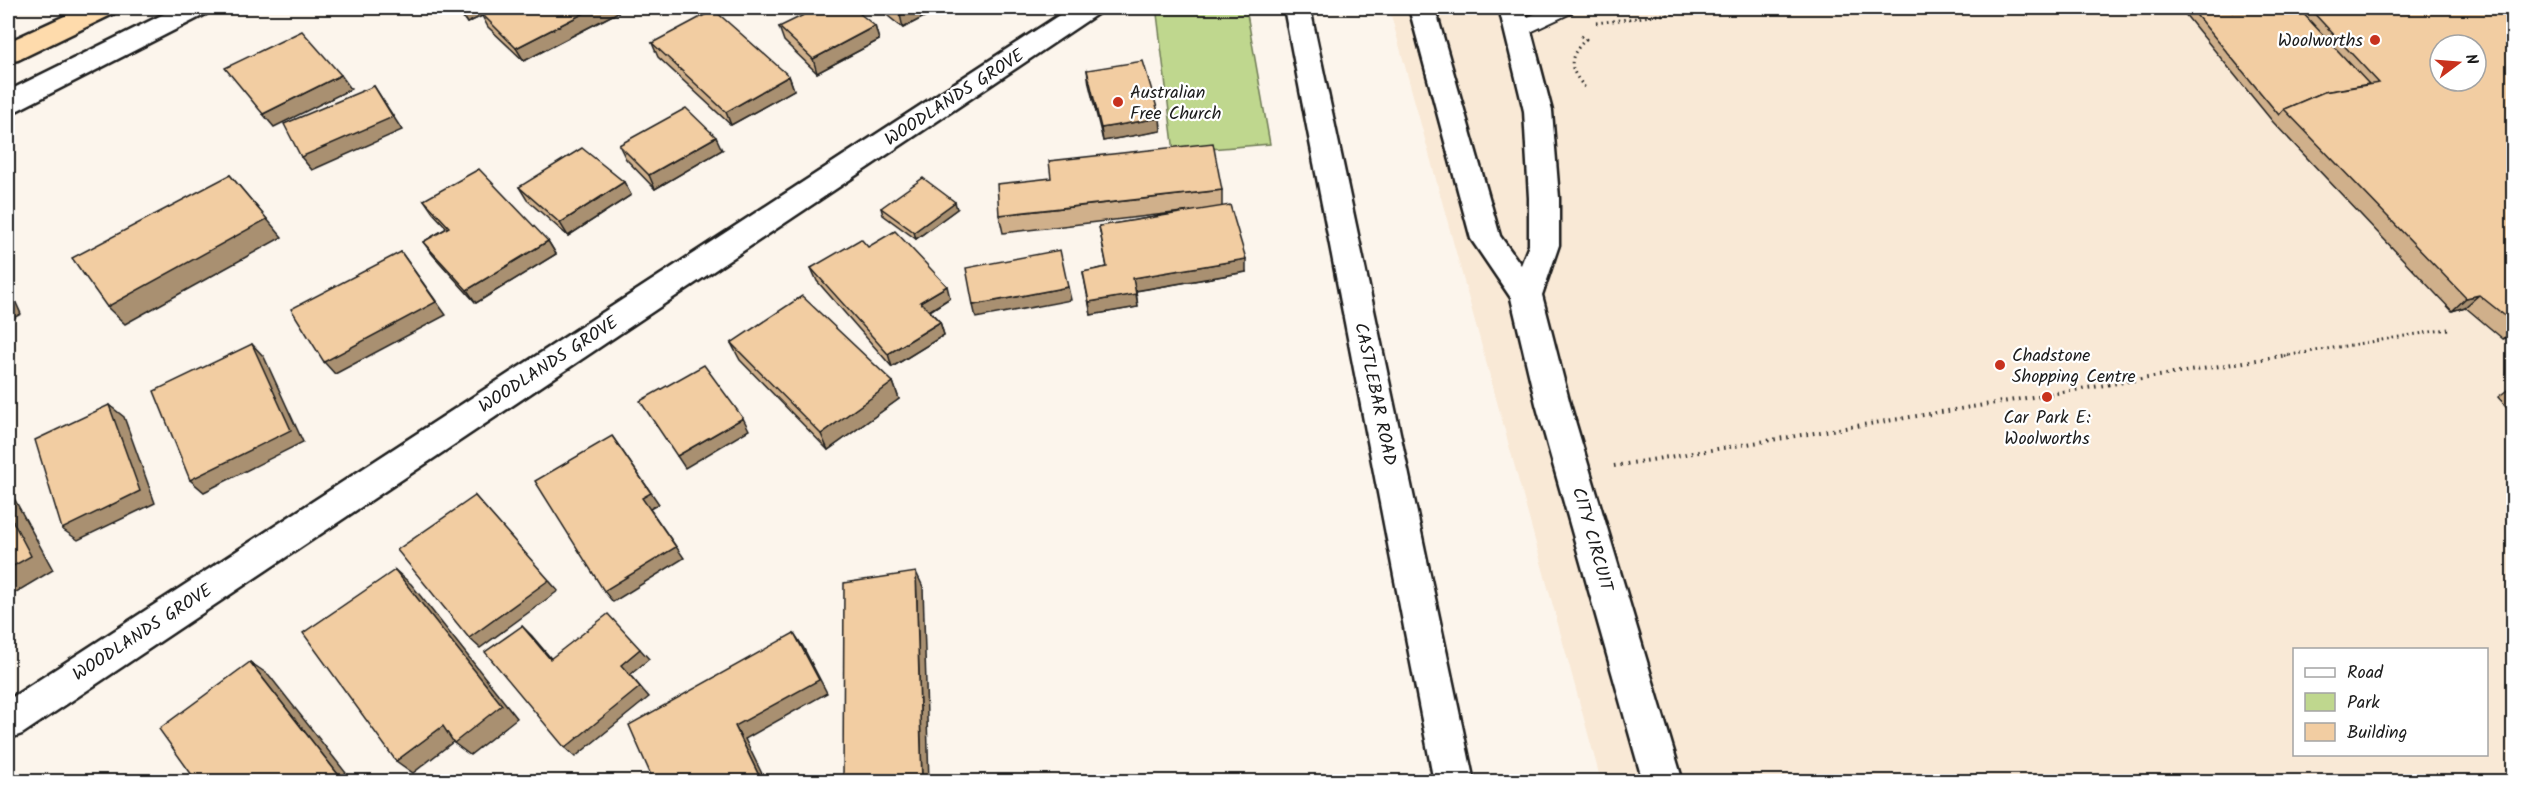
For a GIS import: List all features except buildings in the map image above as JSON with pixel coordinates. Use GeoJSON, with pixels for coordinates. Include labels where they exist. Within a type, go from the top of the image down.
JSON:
{"type":"FeatureCollection","features":[{"type":"Feature","properties":{"kind":"highway"},"geometry":{"type":"LineString","coordinates":[[8,53],[104,8]]}},
{"type":"Feature","properties":{"kind":"street"},"geometry":{"type":"LineString","coordinates":[[8,103],[197,8]]}},
{"type":"Feature","properties":{"kind":"street","name":"WOODLANDS GROVE"},"geometry":{"type":"LineString","coordinates":[[8,721],[1088,8]]}},
{"type":"Feature","properties":{"kind":"street","name":"CASTLEBAR ROAD"},"geometry":{"type":"LineString","coordinates":[[1297,8],[1454,782]]}},
{"type":"Feature","properties":{"kind":"street","name":"CITY CIRCUIT"},"geometry":{"type":"LineString","coordinates":[[1422,8],[1486,239],[1526,295],[1573,472],[1663,782]]}},
{"type":"Feature","properties":{"kind":"street"},"geometry":{"type":"LineString","coordinates":[[1515,18],[1538,111],[1544,198],[1544,244],[1526,295]]}},
{"type":"Feature","properties":{"kind":"lane"},"geometry":{"type":"LineString","coordinates":[[1515,18],[1564,8]]}},
{"type":"Feature","properties":{"kind":"path"},"geometry":{"type":"LineString","coordinates":[[1591,24],[1715,8]]}},
{"type":"Feature","properties":{"kind":"path"},"geometry":{"type":"LineString","coordinates":[[1577,33],[1586,39],[1572,55],[1571,65],[1574,76],[1587,90]]}},
{"type":"Feature","properties":{"kind":"path"},"geometry":{"type":"LineString","coordinates":[[1573,472],[2448,329]]}},
{"type":"Feature","properties":{"kind":"shaded area","name":"Chadstone Shopping Centre"},"geometry":{"type":"Polygon","coordinates":[[[1389,8],[2513,8],[2513,781],[1601,781],[1389,8]]]}},
{"type":"Feature","properties":{"kind":"green space"},"geometry":{"type":"Polygon","coordinates":[[[1167,8],[1246,8],[1270,144],[1174,152],[1157,14],[1167,8]]]}},
{"type":"Feature","properties":{"kind":"place","name":"Woolworths"},"geometry":{"type":"Point","coordinates":[2375,40]}},
{"type":"Feature","properties":{"kind":"place","name":"Australian Free Church"},"geometry":{"type":"Point","coordinates":[1118,102]}},
{"type":"Feature","properties":{"kind":"place","name":"Chadstone Shopping Centre"},"geometry":{"type":"Point","coordinates":[2000,365]}},
{"type":"Feature","properties":{"kind":"place","name":"Car Park E: Woolworths"},"geometry":{"type":"Point","coordinates":[2047,397]}}]}
